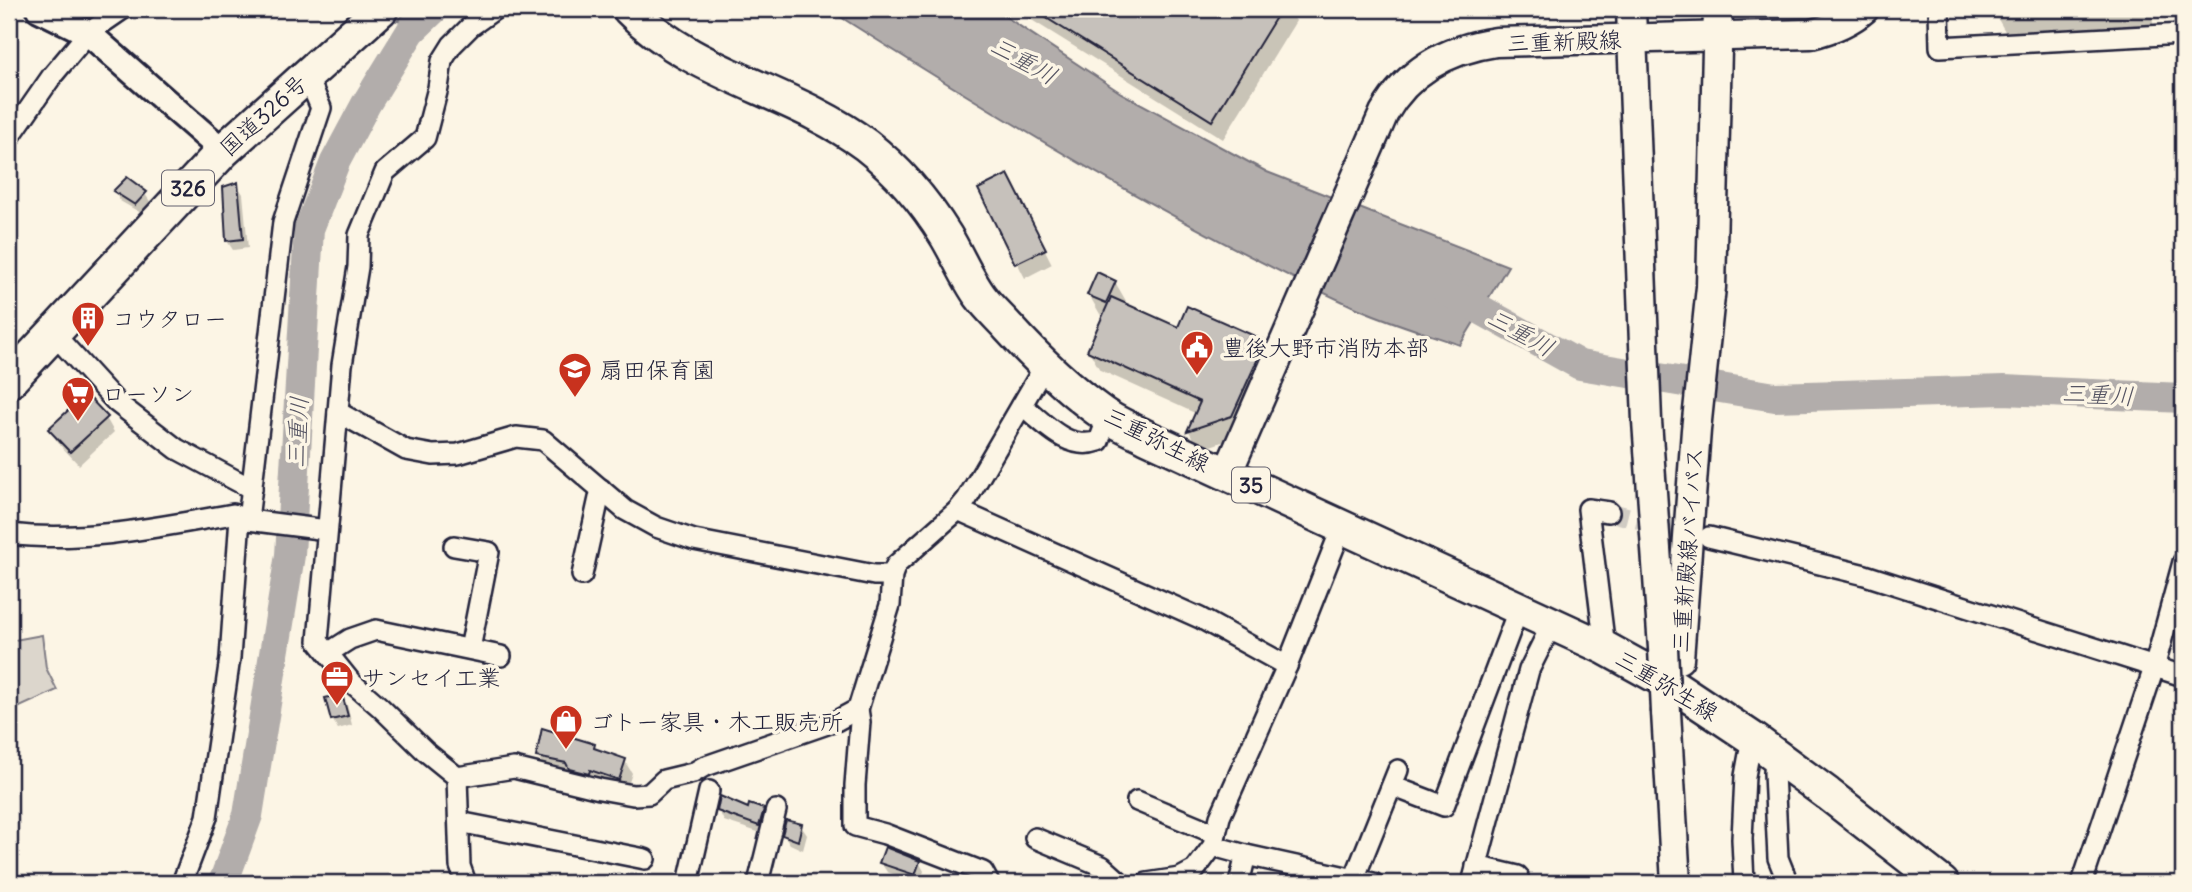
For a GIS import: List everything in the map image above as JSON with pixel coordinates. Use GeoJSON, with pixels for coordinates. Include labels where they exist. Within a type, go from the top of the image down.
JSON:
{"type":"FeatureCollection","features":[{"type":"Feature","properties":{"kind":"highway","name":"国道326号"},"geometry":{"type":"LineString","coordinates":[[9,381],[223,151],[381,9]]}},
{"type":"Feature","properties":{"kind":"main road","name":"三重弥生線"},"geometry":{"type":"LineString","coordinates":[[629,9],[654,32],[694,57],[806,109],[843,129],[868,147],[904,179],[920,199],[945,234],[980,296],[1044,367],[1108,416],[1149,438],[1605,648],[1674,686],[1764,746],[1942,883]]}},
{"type":"Feature","properties":{"kind":"main road"},"geometry":{"type":"LineString","coordinates":[[1631,9],[1631,39]]}},
{"type":"Feature","properties":{"kind":"main road","name":"三重新殿線"},"geometry":{"type":"LineString","coordinates":[[1227,474],[1391,101],[1413,76],[1434,62],[1459,51],[1490,43],[1631,39],[1718,23],[1811,34],[1856,17],[1864,9]]}},
{"type":"Feature","properties":{"kind":"main road","name":"三重新殿線バイパス"},"geometry":{"type":"LineString","coordinates":[[1671,654],[1711,287],[1718,23]]}},
{"type":"Feature","properties":{"kind":"main road","name":"三重新殿線バイパス"},"geometry":{"type":"LineString","coordinates":[[1631,39],[1647,421],[1671,654],[1676,883]]}},
{"type":"Feature","properties":{"kind":"street"},"geometry":{"type":"LineString","coordinates":[[39,9],[88,33],[223,151]]}},
{"type":"Feature","properties":{"kind":"street"},"geometry":{"type":"LineString","coordinates":[[9,138],[52,76],[88,33],[123,9]]}},
{"type":"Feature","properties":{"kind":"street"},"geometry":{"type":"LineString","coordinates":[[495,9],[461,36],[442,61],[438,89],[425,138],[385,172],[359,235],[358,267],[342,366],[324,529],[318,641],[351,682],[457,777],[514,768],[600,789],[633,795],[649,794],[664,780],[693,773],[703,767],[836,721],[858,709]]}},
{"type":"Feature","properties":{"kind":"street"},"geometry":{"type":"LineString","coordinates":[[1939,9],[1940,47],[2183,34]]}},
{"type":"Feature","properties":{"kind":"street"},"geometry":{"type":"LineString","coordinates":[[182,883],[207,817],[230,658],[244,519],[252,489],[283,222],[321,108],[312,87]]}},
{"type":"Feature","properties":{"kind":"street"},"geometry":{"type":"LineString","coordinates":[[62,343],[126,410],[177,449],[252,489]]}},
{"type":"Feature","properties":{"kind":"street"},"geometry":{"type":"LineString","coordinates":[[989,883],[983,872],[885,834],[855,826],[860,722],[858,709],[890,605],[892,575],[896,565],[967,499],[1044,367]]}},
{"type":"Feature","properties":{"kind":"street"},"geometry":{"type":"LineString","coordinates":[[1022,405],[1059,436],[1090,444],[1100,441],[1108,416]]}},
{"type":"Feature","properties":{"kind":"street"},"geometry":{"type":"LineString","coordinates":[[338,412],[406,450],[433,455],[458,454],[516,437],[544,440],[625,510],[656,527],[694,540],[874,575],[892,575]]}},
{"type":"Feature","properties":{"kind":"street"},"geometry":{"type":"LineString","coordinates":[[582,575],[601,489]]}},
{"type":"Feature","properties":{"kind":"street"},"geometry":{"type":"LineString","coordinates":[[1605,648],[1588,509],[1609,512]]}},
{"type":"Feature","properties":{"kind":"street"},"geometry":{"type":"LineString","coordinates":[[958,510],[1199,618],[1287,666]]}},
{"type":"Feature","properties":{"kind":"street"},"geometry":{"type":"LineString","coordinates":[[9,534],[32,537],[132,532],[233,514],[244,519],[324,529]]}},
{"type":"Feature","properties":{"kind":"street"},"geometry":{"type":"LineString","coordinates":[[1147,883],[1180,878],[1195,870],[1215,840],[1220,817],[1287,666],[1342,527]]}},
{"type":"Feature","properties":{"kind":"street"},"geometry":{"type":"LineString","coordinates":[[1709,537],[1865,575],[2183,676]]}},
{"type":"Feature","properties":{"kind":"street"},"geometry":{"type":"LineString","coordinates":[[454,546],[489,552],[470,649]]}},
{"type":"Feature","properties":{"kind":"street"},"geometry":{"type":"LineString","coordinates":[[2082,883],[2154,668],[2183,562]]}},
{"type":"Feature","properties":{"kind":"street"},"geometry":{"type":"LineString","coordinates":[[1137,801],[1246,855],[1314,877],[1363,881],[1395,778],[1444,806],[1514,621],[1521,610]]}},
{"type":"Feature","properties":{"kind":"street"},"geometry":{"type":"LineString","coordinates":[[1517,883],[1518,876],[1474,875],[1529,670],[1552,624]]}},
{"type":"Feature","properties":{"kind":"street"},"geometry":{"type":"LineString","coordinates":[[328,653],[350,639],[376,630],[501,656]]}},
{"type":"Feature","properties":{"kind":"street"},"geometry":{"type":"LineString","coordinates":[[1744,883],[1742,839],[1745,776],[1764,746]]}},
{"type":"Feature","properties":{"kind":"street"},"geometry":{"type":"LineString","coordinates":[[1764,746],[1774,773],[1778,858],[1787,883]]}},
{"type":"Feature","properties":{"kind":"street"},"geometry":{"type":"LineString","coordinates":[[457,777],[460,866],[466,883]]}},
{"type":"Feature","properties":{"kind":"street"},"geometry":{"type":"LineString","coordinates":[[688,883],[709,791]]}},
{"type":"Feature","properties":{"kind":"street"},"geometry":{"type":"LineString","coordinates":[[758,883],[776,810]]}},
{"type":"Feature","properties":{"kind":"street"},"geometry":{"type":"LineString","coordinates":[[459,822],[645,859]]}},
{"type":"Feature","properties":{"kind":"street"},"geometry":{"type":"LineString","coordinates":[[1035,838],[1102,866],[1121,883]]}},
{"type":"Feature","properties":{"kind":"street"},"geometry":{"type":"LineString","coordinates":[[1239,883],[1246,855]]}},
{"type":"Feature","properties":{"kind":"shaded area"},"geometry":{"type":"Polygon","coordinates":[[[42,635],[46,668],[57,690],[9,712],[9,641],[42,635]]]}},
{"type":"Feature","properties":{"kind":"water"},"geometry":{"type":"Polygon","coordinates":[[[410,9],[455,9],[431,29],[397,21],[410,9]]]}},
{"type":"Feature","properties":{"kind":"water"},"geometry":{"type":"Polygon","coordinates":[[[828,9],[994,9],[1121,93],[1267,172],[1508,266],[1460,345],[1377,316],[1283,273],[1150,203],[1019,127],[828,9]]]}},
{"type":"Feature","properties":{"kind":"building"},"geometry":{"type":"Polygon","coordinates":[[[1032,9],[1281,9],[1212,121],[1032,9]]]}},
{"type":"Feature","properties":{"kind":"building"},"geometry":{"type":"Polygon","coordinates":[[[1008,174],[1046,249],[1015,264],[978,189],[1008,174]]]}},
{"type":"Feature","properties":{"kind":"building"},"geometry":{"type":"Polygon","coordinates":[[[127,177],[147,192],[135,205],[113,191],[127,177]]]}},
{"type":"Feature","properties":{"kind":"building"},"geometry":{"type":"Polygon","coordinates":[[[238,182],[243,239],[226,241],[223,187],[238,182]]]}},
{"type":"Feature","properties":{"kind":"building"},"geometry":{"type":"Polygon","coordinates":[[[1097,272],[1116,281],[1106,303],[1087,295],[1097,272]]]}},
{"type":"Feature","properties":{"kind":"building","name":"豊後大野市消防本部"},"geometry":{"type":"Polygon","coordinates":[[[1111,297],[1178,327],[1187,306],[1266,341],[1232,416],[1187,431],[1200,402],[1087,351],[1111,297]]]}},
{"type":"Feature","properties":{"kind":"building","name":"ローソン"},"geometry":{"type":"Polygon","coordinates":[[[86,394],[108,417],[70,452],[48,429],[86,394]]]}},
{"type":"Feature","properties":{"kind":"building","name":"サンセイ工業"},"geometry":{"type":"Polygon","coordinates":[[[342,694],[348,716],[331,720],[325,698],[342,694]]]}},
{"type":"Feature","properties":{"kind":"building","name":"ゴトー家具・木工販売所"},"geometry":{"type":"Polygon","coordinates":[[[542,728],[595,744],[594,748],[626,759],[619,780],[590,770],[589,774],[569,769],[566,763],[536,757],[542,728]]]}},
{"type":"Feature","properties":{"kind":"building"},"geometry":{"type":"Polygon","coordinates":[[[720,796],[748,808],[749,804],[764,809],[759,826],[717,811],[720,796]]]}},
{"type":"Feature","properties":{"kind":"building"},"geometry":{"type":"Polygon","coordinates":[[[786,820],[802,824],[798,841],[782,835],[786,820]]]}},
{"type":"Feature","properties":{"kind":"building"},"geometry":{"type":"Polygon","coordinates":[[[885,847],[920,861],[915,875],[879,863],[885,847]]]}},
{"type":"Feature","properties":{"kind":"waterway","name":"三重川"},"geometry":{"type":"LineString","coordinates":[[223,883],[248,815],[290,555],[309,229],[335,162],[366,104],[411,31],[434,9]]}},
{"type":"Feature","properties":{"kind":"waterway","name":"三重川"},"geometry":{"type":"LineString","coordinates":[[1447,291],[1580,365],[1775,397],[2004,390],[2183,398]]}},
{"type":"Feature","properties":{"kind":"tunnel"},"geometry":{"type":"LineString","coordinates":[[1609,512],[1700,535]]}},
{"type":"Feature","properties":{"kind":"place","name":"コウタロー"},"geometry":{"type":"Point","coordinates":[88,348]}},
{"type":"Feature","properties":{"kind":"place","name":"豊後大野市消防本部"},"geometry":{"type":"Point","coordinates":[1197,377]}},
{"type":"Feature","properties":{"kind":"place","name":"扇田保育園"},"geometry":{"type":"Point","coordinates":[575,399]}},
{"type":"Feature","properties":{"kind":"place","name":"ローソン"},"geometry":{"type":"Point","coordinates":[78,423]}},
{"type":"Feature","properties":{"kind":"place","name":"サンセイ工業"},"geometry":{"type":"Point","coordinates":[337,707]}},
{"type":"Feature","properties":{"kind":"place","name":"ゴトー家具・木工販売所"},"geometry":{"type":"Point","coordinates":[566,751]}}]}
